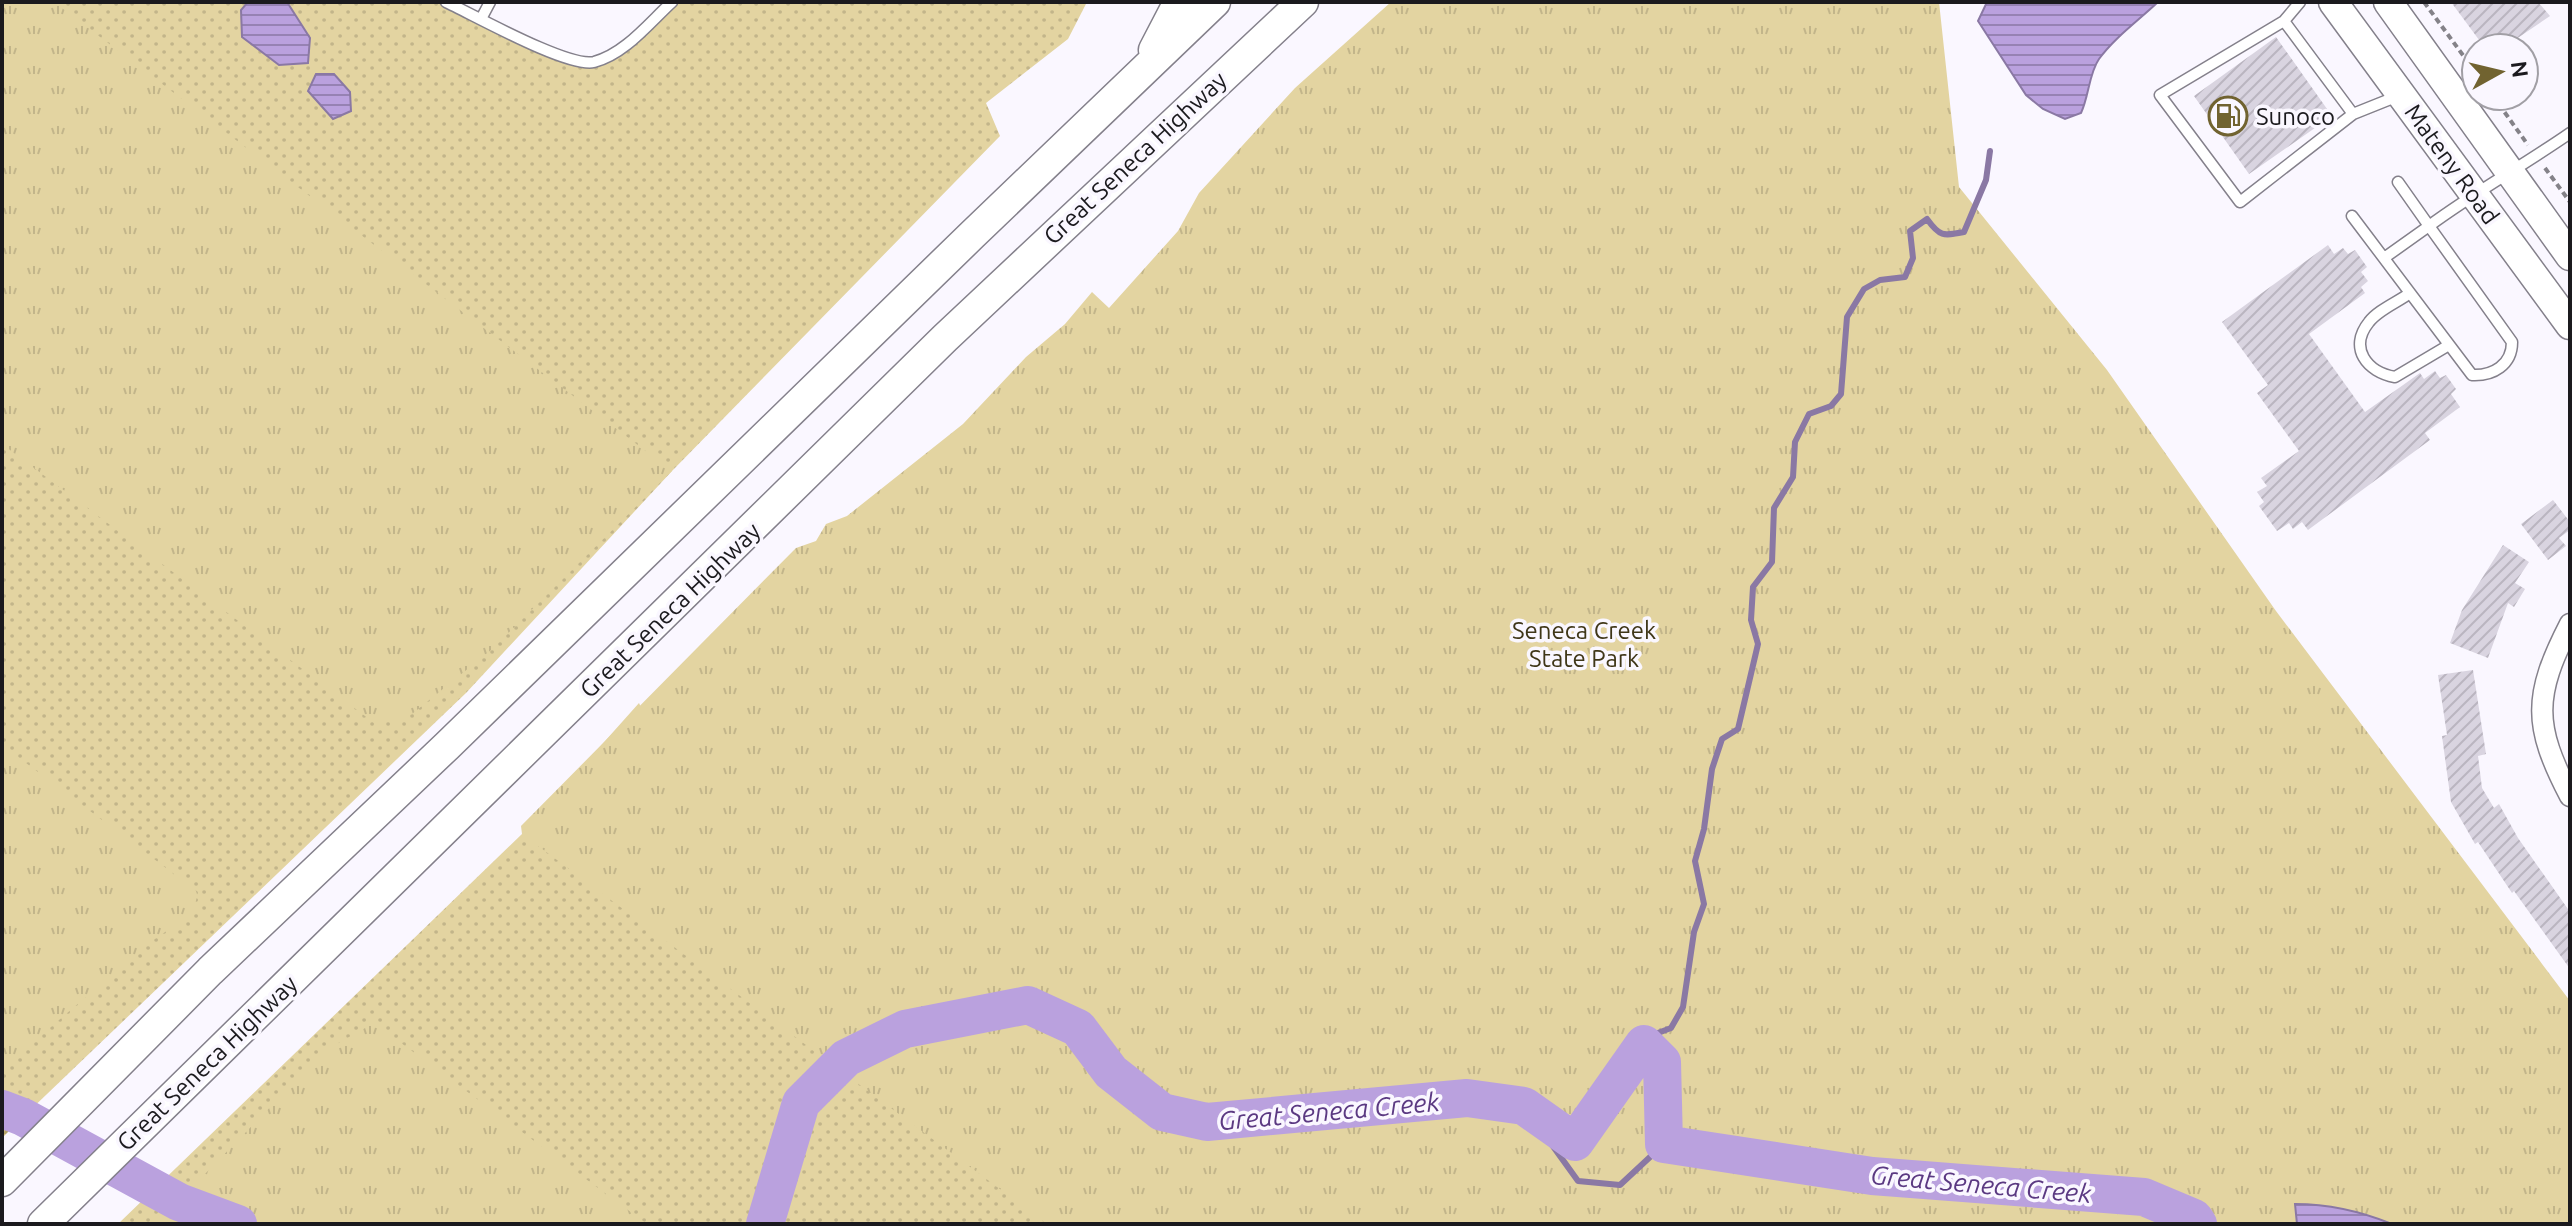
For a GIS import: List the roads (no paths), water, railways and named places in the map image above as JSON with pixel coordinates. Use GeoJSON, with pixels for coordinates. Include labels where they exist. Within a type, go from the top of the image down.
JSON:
{"type":"FeatureCollection","features":[{"type":"Feature","properties":{"kind":"main road"},"geometry":{"type":"LineString","coordinates":[[1142,72],[1179,2]]}},
{"type":"Feature","properties":{"kind":"main road"},"geometry":{"type":"LineString","coordinates":[[2,1181],[210,971],[447,746],[1215,2]]}},
{"type":"Feature","properties":{"kind":"main road","name":"Great Seneca Highway"},"geometry":{"type":"LineString","coordinates":[[43,1224],[945,338],[1303,2]]}},
{"type":"Feature","properties":{"kind":"street","name":"Mateny Road"},"geometry":{"type":"LineString","coordinates":[[2333,2],[2570,325]]}},
{"type":"Feature","properties":{"kind":"street","name":"Mateny Road"},"geometry":{"type":"LineString","coordinates":[[2388,2],[2570,256]]}},
{"type":"Feature","properties":{"kind":"street"},"geometry":{"type":"LineString","coordinates":[[2570,624],[2552,660],[2540,710],[2551,759],[2570,796]]}},
{"type":"Feature","properties":{"kind":"lane"},"geometry":{"type":"LineString","coordinates":[[446,2],[564,58],[592,63],[620,50],[672,2]]}},
{"type":"Feature","properties":{"kind":"lane"},"geometry":{"type":"LineString","coordinates":[[481,19],[490,2]]}},
{"type":"Feature","properties":{"kind":"lane"},"geometry":{"type":"LineString","coordinates":[[2300,2],[2284,21],[2160,95],[2240,202],[2353,114],[2401,95]]}},
{"type":"Feature","properties":{"kind":"lane"},"geometry":{"type":"LineString","coordinates":[[2284,21],[2353,114]]}},
{"type":"Feature","properties":{"kind":"lane"},"geometry":{"type":"LineString","coordinates":[[2384,258],[2473,193],[2511,173],[2570,133]]}},
{"type":"Feature","properties":{"kind":"lane"},"geometry":{"type":"LineString","coordinates":[[2352,216],[2472,375],[2492,373],[2500,368],[2512,351],[2512,342],[2398,182]]}},
{"type":"Feature","properties":{"kind":"lane"},"geometry":{"type":"LineString","coordinates":[[2410,293],[2370,320],[2361,335],[2361,351],[2369,367],[2380,374],[2395,377],[2449,345]]}},
{"type":"Feature","properties":{"kind":"waterway"},"geometry":{"type":"LineString","coordinates":[[1644,1044],[1650,1036],[1671,1028],[1683,1007],[1694,932],[1704,904],[1695,861],[1704,829],[1712,769],[1722,739],[1738,729],[1758,644],[1751,620],[1753,587],[1772,562],[1774,508],[1793,477],[1795,442],[1809,414],[1831,406],[1841,394],[1847,317],[1864,289],[1880,280],[1905,277],[1913,258],[1910,231],[1927,219],[1942,234],[1964,232],[1986,180],[1990,151]]}},
{"type":"Feature","properties":{"kind":"waterway","name":"Great Seneca Creek"},"geometry":{"type":"LineString","coordinates":[[765,1224],[801,1103],[846,1058],[905,1029],[1028,1005],[1078,1028],[1111,1072],[1162,1112],[1207,1122],[1467,1098],[1524,1106],[1575,1142],[1644,1044],[1662,1062],[1664,1144],[1872,1176],[2144,1197],[2194,1218],[2198,1224]]}},
{"type":"Feature","properties":{"kind":"waterway","name":"Great Seneca Creek"},"geometry":{"type":"LineString","coordinates":[[1524,1106],[1578,1181],[1620,1185],[1664,1144]]}},
{"type":"Feature","properties":{"kind":"waterway","name":"Great Seneca Creek"},"geometry":{"type":"LineString","coordinates":[[2,1109],[23,1117],[179,1202],[238,1224]]}},
{"type":"Feature","properties":{"kind":"place","name":"Sunoco"},"geometry":{"type":"Point","coordinates":[2228,116]}},
{"type":"Feature","properties":{"kind":"park label","name":"Seneca Creek State Park"},"geometry":{"type":"Point","coordinates":[1584,644]}}]}
